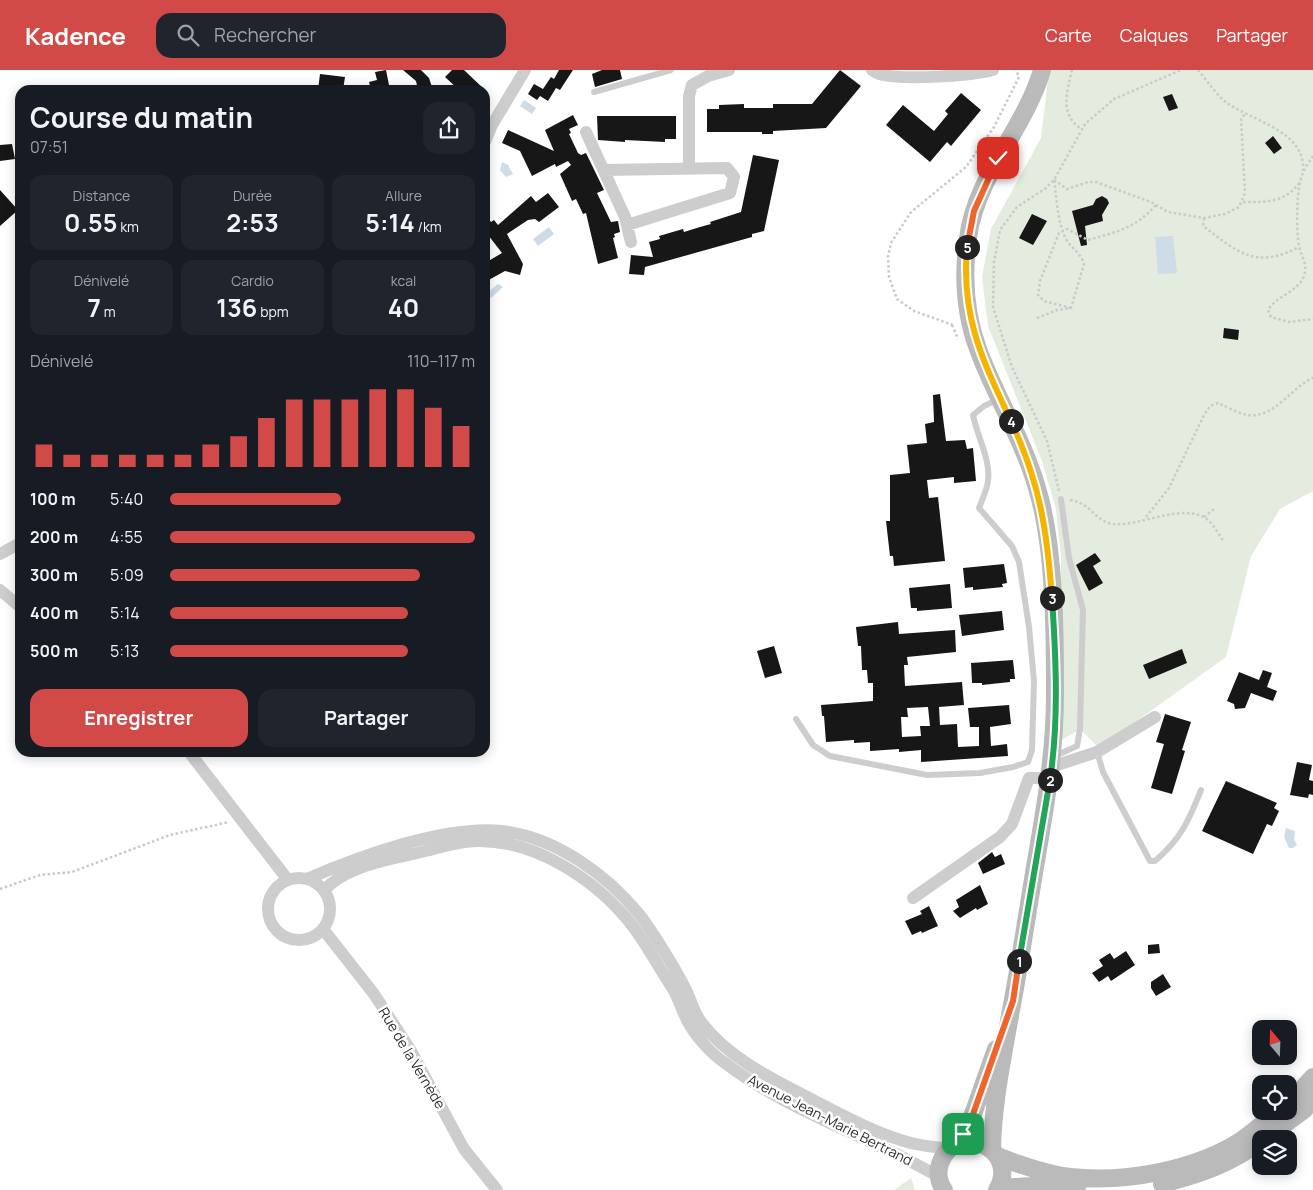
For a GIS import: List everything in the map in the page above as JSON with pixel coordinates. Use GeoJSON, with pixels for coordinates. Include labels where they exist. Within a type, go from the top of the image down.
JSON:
{"type":"FeatureCollection","features":[{"type":"Feature","properties":{"kind":"main road"},"geometry":{"type":"LineString","coordinates":[[1042,70],[1037,89],[985,183],[974,211],[968,236],[965,266],[970,323],[978,349],[1026,453],[1038,491],[1045,524],[1055,642],[1051,767],[992,1123],[994,1153],[1002,1167],[1002,1178],[997,1189],[1032,1186],[1077,1190]]}},
{"type":"Feature","properties":{"kind":"main road"},"geometry":{"type":"LineString","coordinates":[[941,1184],[943,1157],[954,1146],[972,1117],[1013,1001]]}},
{"type":"Feature","properties":{"kind":"main road"},"geometry":{"type":"LineString","coordinates":[[1297,1094],[1313,1077]]}},
{"type":"Feature","properties":{"kind":"main road"},"geometry":{"type":"LineString","coordinates":[[1276,1130],[1304,1110],[1313,1099]]}},
{"type":"Feature","properties":{"kind":"main road"},"geometry":{"type":"LineString","coordinates":[[954,1146],[976,1142],[1021,1166],[1070,1177],[1131,1176],[1196,1162],[1242,1140],[1267,1120]]}},
{"type":"Feature","properties":{"kind":"main road"},"geometry":{"type":"LineString","coordinates":[[1092,1190],[1123,1189],[1162,1184],[1205,1173],[1252,1148]]}},
{"type":"Feature","properties":{"kind":"street"},"geometry":{"type":"LineString","coordinates":[[490,121],[525,70]]}},
{"type":"Feature","properties":{"kind":"street"},"geometry":{"type":"LineString","coordinates":[[689,169],[689,96],[692,85],[708,76],[729,70]]}},
{"type":"Feature","properties":{"kind":"street"},"geometry":{"type":"LineString","coordinates":[[872,70],[881,75],[903,76],[978,74],[993,70]]}},
{"type":"Feature","properties":{"kind":"street"},"geometry":{"type":"LineString","coordinates":[[586,132],[627,225],[631,242]]}},
{"type":"Feature","properties":{"kind":"street"},"geometry":{"type":"LineString","coordinates":[[604,170],[727,168],[734,177],[730,193],[627,225]]}},
{"type":"Feature","properties":{"kind":"street"},"geometry":{"type":"LineString","coordinates":[[0,554],[15,546]]}},
{"type":"Feature","properties":{"kind":"street"},"geometry":{"type":"LineString","coordinates":[[0,590],[15,603]]}},
{"type":"Feature","properties":{"kind":"street"},"geometry":{"type":"LineString","coordinates":[[913,898],[1000,837],[1012,824],[1029,778],[1051,767],[1096,752],[1155,717]]}},
{"type":"Feature","properties":{"kind":"street"},"geometry":{"type":"LineString","coordinates":[[193,757],[288,880]]}},
{"type":"Feature","properties":{"kind":"street","name":"Avenue Jean-Marie Bertrand"},"geometry":{"type":"LineString","coordinates":[[308,879],[348,860],[451,834],[476,830],[503,831],[531,837],[577,860],[600,876],[639,915],[685,988],[700,1021],[730,1052],[771,1078],[877,1132],[913,1144],[954,1146]]}},
{"type":"Feature","properties":{"kind":"street","name":"Avenue Jean-Marie Bertrand"},"geometry":{"type":"LineString","coordinates":[[324,890],[335,878],[354,870],[460,843],[477,841],[501,843],[527,849],[551,860],[591,883],[628,920],[675,992],[691,1028],[723,1062],[769,1092],[872,1144],[906,1158],[941,1184]]}},
{"type":"Feature","properties":{"kind":"street"},"geometry":{"type":"LineString","coordinates":[[298,877],[308,879],[324,890],[330,909],[328,920],[323,929],[314,936],[294,940],[275,930],[270,921],[268,902],[279,884],[288,880],[298,877]]}},
{"type":"Feature","properties":{"kind":"street","name":"Rue de la Vernède"},"geometry":{"type":"LineString","coordinates":[[323,929],[374,994],[411,1051],[464,1149],[496,1190]]}},
{"type":"Feature","properties":{"kind":"lane"},"geometry":{"type":"LineString","coordinates":[[594,92],[671,70]]}},
{"type":"Feature","properties":{"kind":"lane"},"geometry":{"type":"LineString","coordinates":[[796,719],[813,745],[830,756],[927,775],[980,772],[1013,767],[1028,762],[1032,750],[1034,681],[1029,627],[1019,562],[1012,546],[980,508],[988,481],[985,455],[977,436],[973,415],[984,406],[1000,398]]}},
{"type":"Feature","properties":{"kind":"lane"},"geometry":{"type":"LineString","coordinates":[[1051,767],[1077,746],[1080,729],[1083,610],[1069,558],[1061,499]]}},
{"type":"Feature","properties":{"kind":"lane"},"geometry":{"type":"LineString","coordinates":[[1096,752],[1103,772],[1150,861],[1156,861],[1161,857],[1184,830],[1201,790]]}},
{"type":"Feature","properties":{"kind":"path"},"geometry":{"type":"LineString","coordinates":[[970,323],[947,324],[914,311],[898,299],[889,277],[888,258],[897,230],[911,212],[966,167],[994,128],[1019,77],[1016,70]]}},
{"type":"Feature","properties":{"kind":"path"},"geometry":{"type":"LineString","coordinates":[[1072,70],[1066,99],[1067,113],[1082,129]]}},
{"type":"Feature","properties":{"kind":"path"},"geometry":{"type":"LineString","coordinates":[[1181,70],[1114,99],[1082,129],[1054,180],[1046,188],[1017,207],[1000,230],[994,262],[993,307],[1012,367],[1047,441],[1061,499],[1084,503],[1100,520],[1113,524],[1134,523],[1145,518],[1176,514],[1197,514],[1209,520],[1224,542]]}},
{"type":"Feature","properties":{"kind":"path"},"geometry":{"type":"LineString","coordinates":[[1198,70],[1226,102],[1270,124],[1293,142],[1304,162],[1298,206],[1299,247],[1305,258],[1304,276],[1296,286],[1272,302],[1268,310],[1271,317],[1289,322],[1313,319]]}},
{"type":"Feature","properties":{"kind":"path"},"geometry":{"type":"LineString","coordinates":[[1054,180],[1067,189],[1088,182],[1096,182],[1156,205],[1168,212],[1204,218],[1225,214],[1239,206],[1245,192],[1241,119],[1246,112]]}},
{"type":"Feature","properties":{"kind":"path"},"geometry":{"type":"LineString","coordinates":[[1302,173],[1313,156]]}},
{"type":"Feature","properties":{"kind":"path"},"geometry":{"type":"LineString","coordinates":[[1054,180],[1058,212],[1066,239],[1082,258],[1084,264],[1071,308]]}},
{"type":"Feature","properties":{"kind":"path"},"geometry":{"type":"LineString","coordinates":[[1242,202],[1268,202],[1292,194],[1301,181]]}},
{"type":"Feature","properties":{"kind":"path"},"geometry":{"type":"LineString","coordinates":[[1071,308],[1044,301],[1038,295],[1040,281],[1059,233],[1067,229],[1088,240],[1126,229],[1142,221],[1156,205]]}},
{"type":"Feature","properties":{"kind":"path"},"geometry":{"type":"LineString","coordinates":[[1204,218],[1203,226],[1239,253],[1263,259],[1282,256],[1299,247]]}},
{"type":"Feature","properties":{"kind":"path"},"geometry":{"type":"LineString","coordinates":[[1038,318],[1058,310],[1071,308]]}},
{"type":"Feature","properties":{"kind":"path"},"geometry":{"type":"LineString","coordinates":[[1145,518],[1170,488],[1210,406],[1218,403],[1246,415],[1260,414],[1280,404],[1303,382],[1313,378]]}},
{"type":"Feature","properties":{"kind":"path"},"geometry":{"type":"LineString","coordinates":[[1204,517],[1214,508]]}},
{"type":"Feature","properties":{"kind":"path"},"geometry":{"type":"LineString","coordinates":[[0,889],[40,875],[72,872],[170,835],[240,820]]}},
{"type":"Feature","properties":{"kind":"shaded area"},"geometry":{"type":"Polygon","coordinates":[[[1049,70],[1313,70],[1313,491],[1280,509],[1251,556],[1226,657],[1099,748],[1080,729],[1059,742],[1061,557],[1056,509],[1042,461],[988,326],[982,277],[991,229],[1041,138],[1049,70]]]}},
{"type":"Feature","properties":{"kind":"shaded area"},"geometry":{"type":"Polygon","coordinates":[[[524,100],[536,108],[532,114],[520,106],[524,100]]]}},
{"type":"Feature","properties":{"kind":"shaded area"},"geometry":{"type":"Polygon","coordinates":[[[502,162],[508,165],[513,174],[506,177],[500,170],[502,162]]]}},
{"type":"Feature","properties":{"kind":"shaded area"},"geometry":{"type":"Polygon","coordinates":[[[549,227],[554,234],[538,246],[533,239],[549,227]]]}},
{"type":"Feature","properties":{"kind":"shaded area"},"geometry":{"type":"Polygon","coordinates":[[[1173,236],[1177,273],[1158,274],[1155,237],[1173,236]]]}},
{"type":"Feature","properties":{"kind":"shaded area"},"geometry":{"type":"Polygon","coordinates":[[[498,284],[503,287],[491,298],[490,291],[498,284]]]}},
{"type":"Feature","properties":{"kind":"shaded area"},"geometry":{"type":"Polygon","coordinates":[[[1286,828],[1295,831],[1294,839],[1297,845],[1293,848],[1289,848],[1284,837],[1286,828]]]}},
{"type":"Feature","properties":{"kind":"shaded area"},"geometry":{"type":"Polygon","coordinates":[[[911,1178],[915,1190],[894,1190],[911,1178]]]}},
{"type":"Feature","properties":{"kind":"building"},"geometry":{"type":"Polygon","coordinates":[[[386,70],[389,85],[370,85],[369,82],[377,80],[375,72],[386,70]]]}},
{"type":"Feature","properties":{"kind":"building"},"geometry":{"type":"Polygon","coordinates":[[[403,70],[421,70],[429,78],[431,85],[417,85],[416,81],[403,70]]]}},
{"type":"Feature","properties":{"kind":"building"},"geometry":{"type":"Polygon","coordinates":[[[452,70],[464,70],[480,85],[454,85],[445,77],[452,70]]]}},
{"type":"Feature","properties":{"kind":"building"},"geometry":{"type":"Polygon","coordinates":[[[559,70],[573,70],[560,90],[556,88],[548,101],[540,96],[537,100],[528,94],[534,84],[543,89],[551,77],[554,79],[559,70]]]}},
{"type":"Feature","properties":{"kind":"building"},"geometry":{"type":"Polygon","coordinates":[[[602,70],[620,70],[622,79],[595,87],[592,74],[602,70]]]}},
{"type":"Feature","properties":{"kind":"building"},"geometry":{"type":"Polygon","coordinates":[[[840,70],[861,86],[826,128],[773,131],[773,134],[762,134],[762,132],[707,132],[707,109],[719,109],[719,105],[744,104],[744,108],[773,108],[773,104],[812,104],[840,70]]]}},
{"type":"Feature","properties":{"kind":"building"},"geometry":{"type":"Polygon","coordinates":[[[320,74],[345,77],[344,85],[319,85],[320,74]]]}},
{"type":"Feature","properties":{"kind":"building"},"geometry":{"type":"Polygon","coordinates":[[[961,93],[981,110],[951,146],[947,142],[930,162],[886,125],[903,105],[934,131],[948,114],[945,111],[961,93]]]}},
{"type":"Feature","properties":{"kind":"building"},"geometry":{"type":"Polygon","coordinates":[[[1172,94],[1178,108],[1169,111],[1163,97],[1172,94]]]}},
{"type":"Feature","properties":{"kind":"building"},"geometry":{"type":"Polygon","coordinates":[[[573,115],[578,125],[569,129],[571,133],[569,134],[578,153],[581,155],[586,153],[604,190],[597,193],[611,222],[618,221],[620,232],[614,234],[615,237],[613,238],[618,258],[598,264],[586,213],[583,214],[576,199],[572,201],[560,174],[571,165],[568,161],[556,167],[555,164],[532,176],[520,151],[502,143],[508,130],[554,151],[545,130],[573,115]]]}},
{"type":"Feature","properties":{"kind":"building"},"geometry":{"type":"Polygon","coordinates":[[[597,116],[676,116],[676,139],[665,139],[665,142],[598,140],[597,116]]]}},
{"type":"Feature","properties":{"kind":"building"},"geometry":{"type":"Polygon","coordinates":[[[1273,136],[1282,148],[1274,154],[1265,143],[1273,136]]]}},
{"type":"Feature","properties":{"kind":"building"},"geometry":{"type":"Polygon","coordinates":[[[12,144],[15,159],[0,161],[0,145],[12,144]]]}},
{"type":"Feature","properties":{"kind":"building"},"geometry":{"type":"Polygon","coordinates":[[[753,155],[779,160],[764,231],[752,234],[752,237],[645,267],[644,275],[629,274],[631,255],[653,257],[649,242],[660,239],[659,236],[683,229],[684,232],[741,212],[753,155]]]}},
{"type":"Feature","properties":{"kind":"building"},"geometry":{"type":"Polygon","coordinates":[[[0,190],[15,207],[15,213],[0,226],[0,190]]]}},
{"type":"Feature","properties":{"kind":"building"},"geometry":{"type":"Polygon","coordinates":[[[548,193],[559,207],[539,222],[535,219],[528,220],[507,234],[523,264],[520,275],[505,271],[490,279],[490,260],[502,253],[490,237],[490,221],[494,220],[498,225],[531,196],[536,202],[548,193]]]}},
{"type":"Feature","properties":{"kind":"building"},"geometry":{"type":"Polygon","coordinates":[[[1102,196],[1109,203],[1102,215],[1103,221],[1085,226],[1087,245],[1081,246],[1072,211],[1093,205],[1096,199],[1102,196]]]}},
{"type":"Feature","properties":{"kind":"building"},"geometry":{"type":"Polygon","coordinates":[[[1032,214],[1047,221],[1033,245],[1019,238],[1032,214]]]}},
{"type":"Feature","properties":{"kind":"building"},"geometry":{"type":"Polygon","coordinates":[[[1224,328],[1239,330],[1238,340],[1223,338],[1224,328]]]}},
{"type":"Feature","properties":{"kind":"building"},"geometry":{"type":"Polygon","coordinates":[[[940,394],[946,441],[965,440],[967,449],[973,448],[976,481],[954,483],[954,477],[927,480],[929,498],[938,497],[945,561],[894,566],[893,556],[890,556],[886,521],[890,521],[890,475],[910,473],[907,445],[927,443],[925,424],[934,422],[933,395],[940,394]]]}},
{"type":"Feature","properties":{"kind":"building"},"geometry":{"type":"Polygon","coordinates":[[[1095,553],[1101,561],[1093,566],[1103,583],[1089,591],[1076,565],[1095,553]]]}},
{"type":"Feature","properties":{"kind":"building"},"geometry":{"type":"Polygon","coordinates":[[[1004,564],[1007,583],[1002,584],[1003,587],[973,590],[973,587],[965,588],[963,568],[1004,564]]]}},
{"type":"Feature","properties":{"kind":"building"},"geometry":{"type":"Polygon","coordinates":[[[950,584],[952,608],[917,611],[917,608],[911,608],[909,588],[950,584]]]}},
{"type":"Feature","properties":{"kind":"building"},"geometry":{"type":"Polygon","coordinates":[[[1002,611],[1004,630],[962,636],[959,615],[1002,611]]]}},
{"type":"Feature","properties":{"kind":"building"},"geometry":{"type":"Polygon","coordinates":[[[898,622],[899,634],[955,630],[956,652],[907,657],[908,665],[904,665],[905,686],[962,682],[964,705],[939,707],[940,725],[957,724],[958,747],[979,746],[979,727],[970,727],[968,708],[1009,705],[1011,724],[990,727],[991,746],[1007,744],[1008,756],[921,762],[921,750],[899,752],[899,749],[870,751],[870,742],[854,743],[854,740],[826,742],[821,705],[873,701],[873,683],[868,683],[867,670],[862,670],[861,646],[858,646],[856,627],[898,622]],[[928,707],[907,708],[908,717],[901,717],[902,737],[921,736],[920,726],[930,726],[928,707]]]}},
{"type":"Feature","properties":{"kind":"building"},"geometry":{"type":"Polygon","coordinates":[[[774,646],[782,673],[765,678],[757,651],[774,646]]]}},
{"type":"Feature","properties":{"kind":"building"},"geometry":{"type":"Polygon","coordinates":[[[1182,649],[1187,663],[1149,679],[1143,665],[1182,649]]]}},
{"type":"Feature","properties":{"kind":"building"},"geometry":{"type":"Polygon","coordinates":[[[1013,660],[1015,679],[1010,679],[1010,682],[982,685],[982,683],[972,683],[971,663],[1013,660]]]}},
{"type":"Feature","properties":{"kind":"building"},"geometry":{"type":"Polygon","coordinates":[[[1263,670],[1272,673],[1267,687],[1277,691],[1273,701],[1251,693],[1245,708],[1235,709],[1234,704],[1227,701],[1239,672],[1259,680],[1263,670]]]}},
{"type":"Feature","properties":{"kind":"building"},"geometry":{"type":"Polygon","coordinates":[[[1165,714],[1191,722],[1182,750],[1185,751],[1172,794],[1151,788],[1164,744],[1156,742],[1165,714]]]}},
{"type":"Feature","properties":{"kind":"building"},"geometry":{"type":"Polygon","coordinates":[[[1297,762],[1312,765],[1309,780],[1313,781],[1313,795],[1309,794],[1308,798],[1290,795],[1297,762]]]}},
{"type":"Feature","properties":{"kind":"building"},"geometry":{"type":"Polygon","coordinates":[[[1226,781],[1277,803],[1274,808],[1279,811],[1272,826],[1267,824],[1253,854],[1202,831],[1226,781]]]}},
{"type":"Feature","properties":{"kind":"building"},"geometry":{"type":"Polygon","coordinates":[[[992,852],[995,857],[1001,854],[1005,864],[983,874],[978,863],[992,852]]]}},
{"type":"Feature","properties":{"kind":"building"},"geometry":{"type":"Polygon","coordinates":[[[980,885],[988,904],[977,910],[976,908],[960,918],[953,911],[959,907],[956,900],[980,885]]]}},
{"type":"Feature","properties":{"kind":"building"},"geometry":{"type":"Polygon","coordinates":[[[929,906],[938,926],[912,935],[905,921],[922,914],[920,911],[929,906]]]}},
{"type":"Feature","properties":{"kind":"building"},"geometry":{"type":"Polygon","coordinates":[[[1159,944],[1160,953],[1148,954],[1148,945],[1159,944]]]}},
{"type":"Feature","properties":{"kind":"building"},"geometry":{"type":"Polygon","coordinates":[[[1126,951],[1135,965],[1111,981],[1108,976],[1099,982],[1092,973],[1103,966],[1099,960],[1110,953],[1114,959],[1126,951]]]}},
{"type":"Feature","properties":{"kind":"building"},"geometry":{"type":"Polygon","coordinates":[[[1163,974],[1171,987],[1156,996],[1151,988],[1151,982],[1163,974]]]}},
{"type":"Feature","properties":{"kind":"route"},"geometry":{"type":"LineString","coordinates":[[963,1134],[972,1117],[1013,1001],[1053,757],[1055,642],[1045,524],[1038,491],[1026,453],[978,349],[970,323],[967,299],[965,266],[968,236],[974,211],[985,183],[998,158]]}}]}
